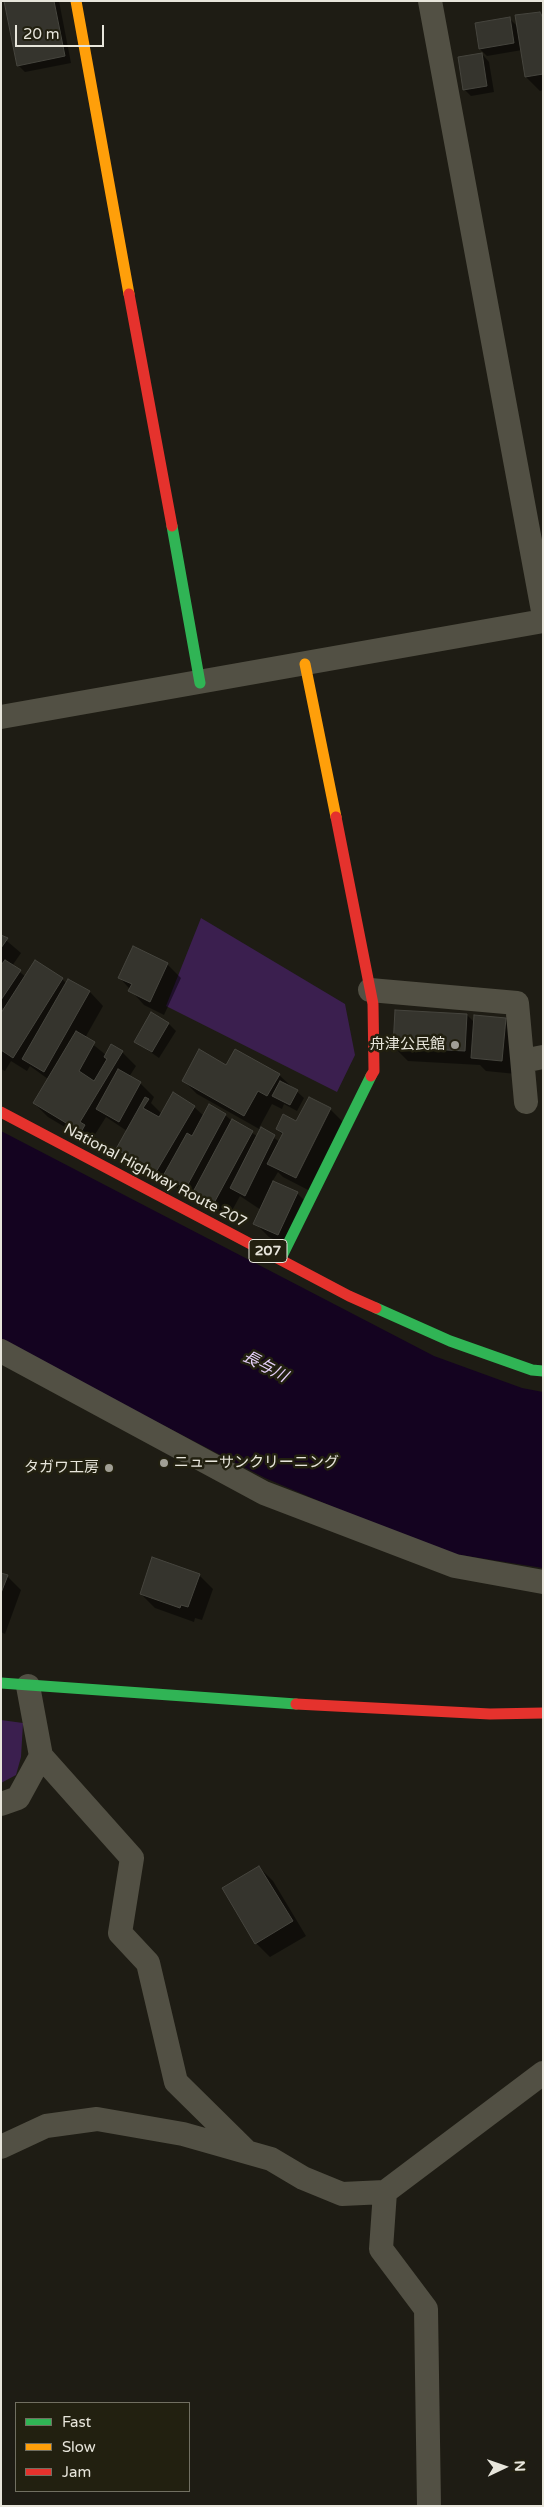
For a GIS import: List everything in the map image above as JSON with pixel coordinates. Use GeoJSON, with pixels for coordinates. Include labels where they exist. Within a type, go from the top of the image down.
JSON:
{"type":"FeatureCollection","features":[{"type":"Feature","properties":{"kind":"main road"},"geometry":{"type":"LineString","coordinates":[[76,1],[200,683]]}},
{"type":"Feature","properties":{"kind":"main road"},"geometry":{"type":"LineString","coordinates":[[281,1258],[374,1071],[373,1004],[305,664]]}},
{"type":"Feature","properties":{"kind":"main road","name":"National Highway Route 207"},"geometry":{"type":"LineString","coordinates":[[1,1112],[281,1258],[349,1296],[450,1341],[532,1370],[543,1371]]}},
{"type":"Feature","properties":{"kind":"main road"},"geometry":{"type":"LineString","coordinates":[[1,1683],[323,1706],[490,1714],[543,1713]]}},
{"type":"Feature","properties":{"kind":"street"},"geometry":{"type":"LineString","coordinates":[[430,1],[543,611]]}},
{"type":"Feature","properties":{"kind":"street"},"geometry":{"type":"LineString","coordinates":[[1,717],[543,621]]}},
{"type":"Feature","properties":{"kind":"street"},"geometry":{"type":"LineString","coordinates":[[370,990],[517,1003],[533,1059],[526,1102]]}},
{"type":"Feature","properties":{"kind":"street"},"geometry":{"type":"LineString","coordinates":[[1,1351],[264,1494],[455,1566],[543,1582]]}},
{"type":"Feature","properties":{"kind":"street"},"geometry":{"type":"LineString","coordinates":[[28,1686],[41,1756],[132,1858],[120,1933],[148,1963],[176,2082],[248,2153]]}},
{"type":"Feature","properties":{"kind":"street"},"geometry":{"type":"LineString","coordinates":[[1,1804],[18,1798],[41,1756]]}},
{"type":"Feature","properties":{"kind":"street"},"geometry":{"type":"LineString","coordinates":[[1,2147],[46,2126],[97,2119],[183,2134],[271,2159],[303,2178],[342,2194],[385,2192],[543,2073]]}},
{"type":"Feature","properties":{"kind":"street"},"geometry":{"type":"LineString","coordinates":[[385,2192],[381,2249],[426,2309],[429,2506]]}},
{"type":"Feature","properties":{"kind":"shaded area"},"geometry":{"type":"Polygon","coordinates":[[[201,918],[345,1004],[355,1055],[337,1092],[166,1006],[201,918]]]}},
{"type":"Feature","properties":{"kind":"shaded area"},"geometry":{"type":"Polygon","coordinates":[[[1,1720],[23,1723],[21,1757],[16,1775],[1,1783],[1,1720]]]}},
{"type":"Feature","properties":{"kind":"water","name":"長与川"},"geometry":{"type":"Polygon","coordinates":[[[1,1131],[434,1356],[522,1388],[543,1392],[543,1568],[455,1554],[390,1531],[265,1478],[51,1367],[1,1338],[1,1131]]]}},
{"type":"Feature","properties":{"kind":"building"},"geometry":{"type":"Polygon","coordinates":[[[4,1],[54,1],[65,56],[17,66],[4,1]]]}},
{"type":"Feature","properties":{"kind":"building"},"geometry":{"type":"Polygon","coordinates":[[[540,12],[543,18],[543,74],[525,77],[515,15],[540,12]]]}},
{"type":"Feature","properties":{"kind":"building"},"geometry":{"type":"Polygon","coordinates":[[[510,17],[514,43],[479,49],[475,23],[510,17]]]}},
{"type":"Feature","properties":{"kind":"building"},"geometry":{"type":"Polygon","coordinates":[[[482,53],[487,86],[463,90],[458,57],[482,53]]]}},
{"type":"Feature","properties":{"kind":"building"},"geometry":{"type":"Polygon","coordinates":[[[1,935],[8,938],[1,948],[1,935]]]}},
{"type":"Feature","properties":{"kind":"building"},"geometry":{"type":"Polygon","coordinates":[[[133,946],[168,963],[150,1002],[128,991],[132,984],[118,978],[133,946]]]}},
{"type":"Feature","properties":{"kind":"building"},"geometry":{"type":"Polygon","coordinates":[[[5,960],[21,970],[1,1000],[1,965],[5,960]]]}},
{"type":"Feature","properties":{"kind":"building"},"geometry":{"type":"Polygon","coordinates":[[[35,960],[63,978],[13,1058],[1,1050],[1,1013],[35,960]]]}},
{"type":"Feature","properties":{"kind":"building"},"geometry":{"type":"Polygon","coordinates":[[[68,979],[90,991],[44,1072],[22,1059],[68,979]]]}},
{"type":"Feature","properties":{"kind":"building"},"geometry":{"type":"Polygon","coordinates":[[[395,1010],[467,1014],[465,1051],[393,1047],[395,1010]]]}},
{"type":"Feature","properties":{"kind":"building"},"geometry":{"type":"Polygon","coordinates":[[[151,1012],[169,1023],[152,1052],[134,1042],[151,1012]]]}},
{"type":"Feature","properties":{"kind":"building"},"geometry":{"type":"Polygon","coordinates":[[[474,1015],[506,1018],[502,1061],[471,1058],[474,1015]]]}},
{"type":"Feature","properties":{"kind":"building"},"geometry":{"type":"Polygon","coordinates":[[[76,1031],[95,1042],[79,1071],[94,1081],[107,1059],[104,1057],[111,1044],[123,1051],[80,1122],[85,1125],[81,1132],[33,1103],[76,1031]]]}},
{"type":"Feature","properties":{"kind":"building"},"geometry":{"type":"Polygon","coordinates":[[[199,1049],[226,1065],[235,1049],[280,1074],[267,1096],[258,1091],[244,1116],[182,1081],[199,1049]]]}},
{"type":"Feature","properties":{"kind":"building"},"geometry":{"type":"Polygon","coordinates":[[[118,1069],[141,1082],[119,1122],[96,1109],[118,1069]]]}},
{"type":"Feature","properties":{"kind":"building"},"geometry":{"type":"Polygon","coordinates":[[[280,1081],[298,1090],[290,1105],[272,1096],[280,1081]]]}},
{"type":"Feature","properties":{"kind":"building"},"geometry":{"type":"Polygon","coordinates":[[[173,1092],[195,1106],[156,1172],[116,1149],[145,1097],[149,1099],[143,1108],[159,1117],[173,1092]]]}},
{"type":"Feature","properties":{"kind":"building"},"geometry":{"type":"Polygon","coordinates":[[[309,1097],[331,1108],[296,1178],[267,1164],[283,1133],[276,1129],[283,1114],[296,1121],[309,1097]]]}},
{"type":"Feature","properties":{"kind":"building"},"geometry":{"type":"Polygon","coordinates":[[[209,1104],[226,1114],[186,1188],[163,1176],[187,1133],[192,1136],[209,1104]]]}},
{"type":"Feature","properties":{"kind":"building"},"geometry":{"type":"Polygon","coordinates":[[[232,1119],[253,1131],[214,1203],[193,1192],[232,1119]]]}},
{"type":"Feature","properties":{"kind":"building"},"geometry":{"type":"Polygon","coordinates":[[[261,1127],[275,1135],[245,1196],[230,1188],[261,1127]]]}},
{"type":"Feature","properties":{"kind":"building"},"geometry":{"type":"Polygon","coordinates":[[[273,1181],[298,1192],[278,1235],[253,1224],[273,1181]]]}},
{"type":"Feature","properties":{"kind":"building"},"geometry":{"type":"Polygon","coordinates":[[[152,1557],[200,1574],[188,1607],[181,1605],[180,1608],[140,1594],[152,1557]]]}},
{"type":"Feature","properties":{"kind":"building"},"geometry":{"type":"Polygon","coordinates":[[[1,1573],[8,1575],[1,1593],[1,1573]]]}},
{"type":"Feature","properties":{"kind":"building"},"geometry":{"type":"Polygon","coordinates":[[[259,1866],[293,1921],[255,1944],[222,1888],[259,1866]]]}},
{"type":"Feature","properties":{"kind":"traffic: fast"},"geometry":{"type":"LineString","coordinates":[[172,526],[200,683]]}},
{"type":"Feature","properties":{"kind":"traffic: fast"},"geometry":{"type":"LineString","coordinates":[[281,1258],[371,1076]]}},
{"type":"Feature","properties":{"kind":"traffic: fast"},"geometry":{"type":"LineString","coordinates":[[376,1308],[450,1341],[532,1370],[543,1371]]}},
{"type":"Feature","properties":{"kind":"traffic: fast"},"geometry":{"type":"LineString","coordinates":[[1,1683],[296,1704]]}},
{"type":"Feature","properties":{"kind":"traffic: slow"},"geometry":{"type":"LineString","coordinates":[[76,1],[129,294]]}},
{"type":"Feature","properties":{"kind":"traffic: slow"},"geometry":{"type":"LineString","coordinates":[[305,664],[336,817]]}},
{"type":"Feature","properties":{"kind":"traffic: jam"},"geometry":{"type":"LineString","coordinates":[[129,294],[172,526]]}},
{"type":"Feature","properties":{"kind":"traffic: jam"},"geometry":{"type":"LineString","coordinates":[[336,817],[373,1004],[374,1071],[371,1076]]}},
{"type":"Feature","properties":{"kind":"traffic: jam"},"geometry":{"type":"LineString","coordinates":[[1,1112],[349,1296],[376,1308]]}},
{"type":"Feature","properties":{"kind":"traffic: jam"},"geometry":{"type":"LineString","coordinates":[[296,1704],[490,1714],[543,1713]]}},
{"type":"Feature","properties":{"kind":"place","name":"舟津公民館"},"geometry":{"type":"Point","coordinates":[455,1045]}},
{"type":"Feature","properties":{"kind":"place","name":"ニューサンクリーニング"},"geometry":{"type":"Point","coordinates":[164,1463]}},
{"type":"Feature","properties":{"kind":"place","name":"タガワ工房"},"geometry":{"type":"Point","coordinates":[109,1468]}}]}
